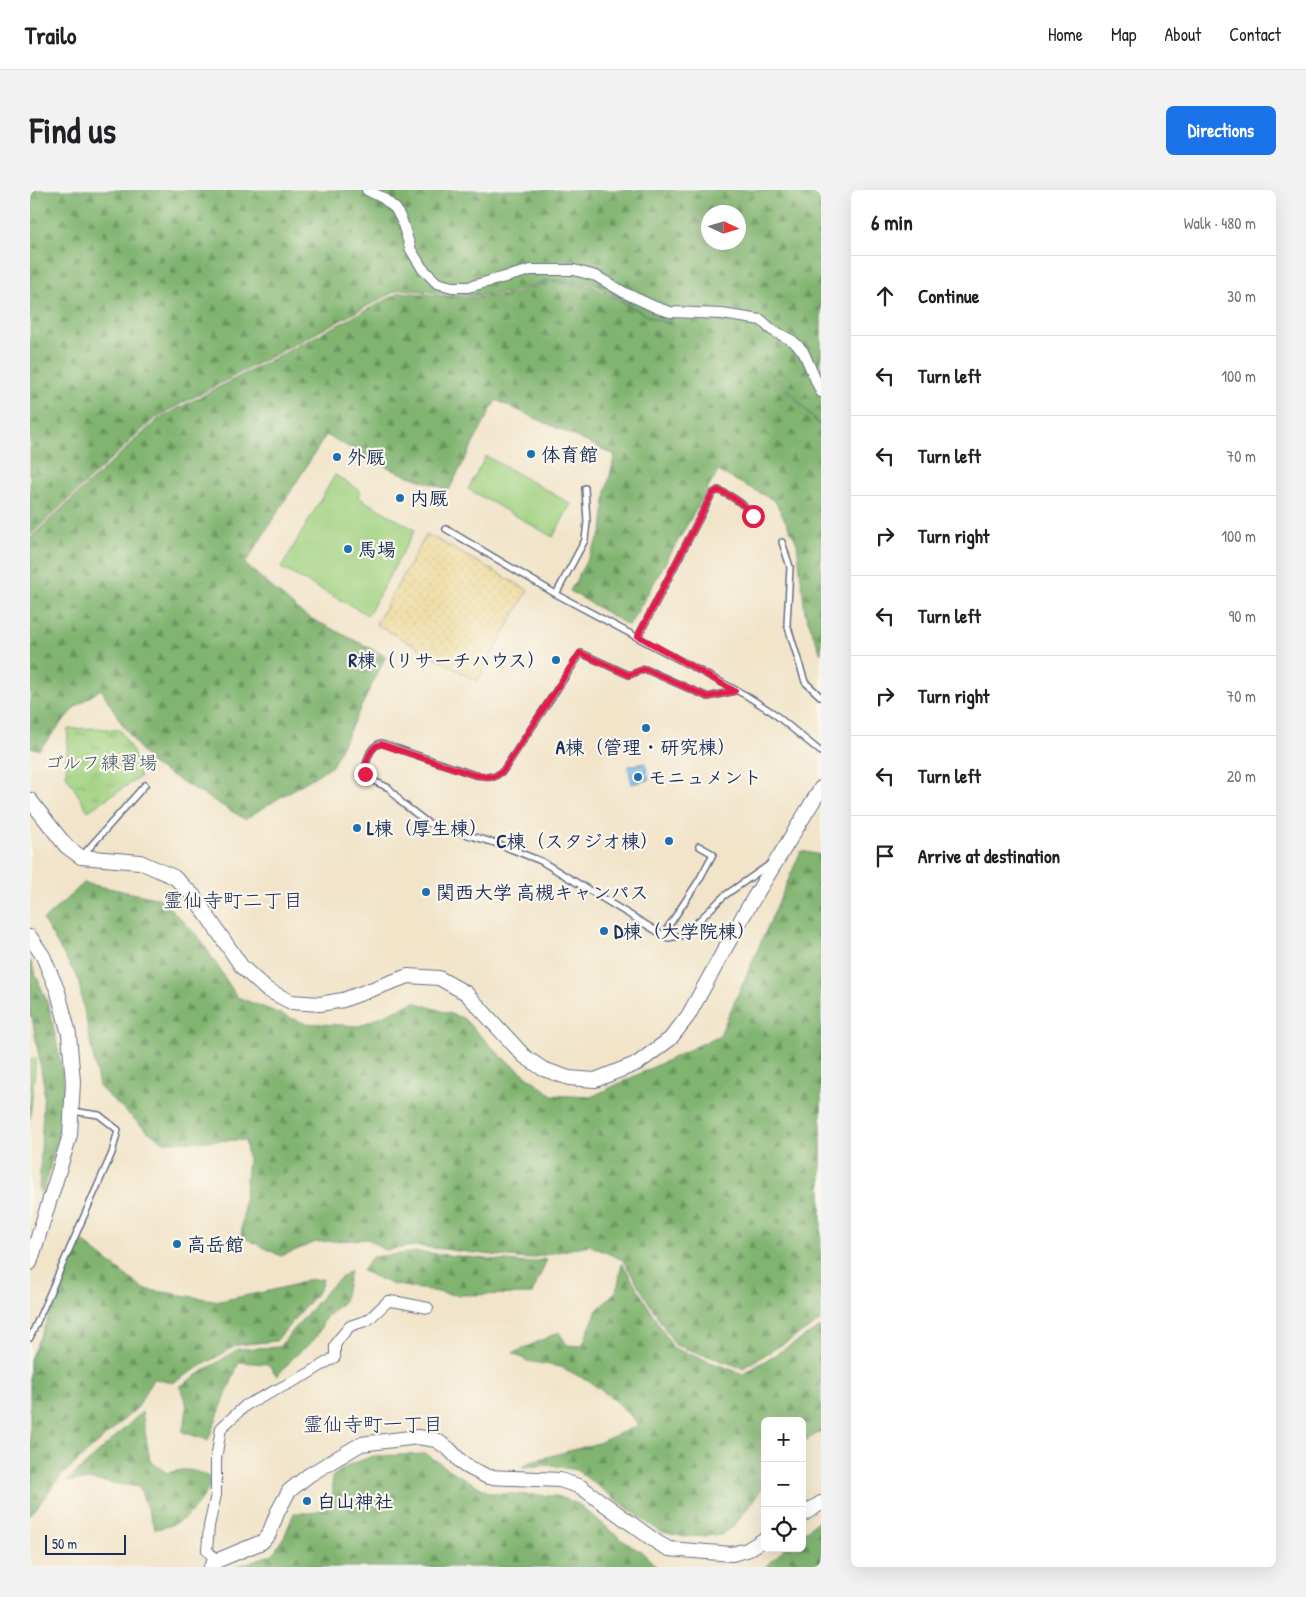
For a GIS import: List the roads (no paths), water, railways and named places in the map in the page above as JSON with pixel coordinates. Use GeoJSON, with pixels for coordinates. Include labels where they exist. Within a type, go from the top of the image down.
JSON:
{"type":"FeatureCollection","features":[{"type":"Feature","properties":{"kind":"street"},"geometry":{"type":"LineString","coordinates":[[367,190],[383,198],[396,209],[411,250],[422,268],[437,283],[452,287],[468,287],[531,270],[574,270],[596,276],[655,308],[670,312],[722,314],[761,320],[772,330],[793,341],[803,351],[821,392]]}},
{"type":"Feature","properties":{"kind":"street"},"geometry":{"type":"LineString","coordinates":[[30,800],[66,846],[81,857],[140,862],[174,877],[193,896],[242,967],[266,989],[291,1002],[320,1004],[343,1000],[408,976],[439,978],[466,993],[524,1056],[543,1069],[569,1078],[595,1080],[638,1063],[670,1039],[688,1016],[743,916],[821,788]]}},
{"type":"Feature","properties":{"kind":"street"},"geometry":{"type":"LineString","coordinates":[[30,937],[43,956],[54,983],[69,1034],[73,1082],[70,1135],[30,1263]]}},
{"type":"Feature","properties":{"kind":"street"},"geometry":{"type":"LineString","coordinates":[[428,1308],[388,1301],[368,1320],[350,1326],[335,1346],[335,1357],[306,1375],[246,1405],[222,1428],[216,1458],[216,1495],[209,1526],[207,1550],[213,1564],[262,1542],[269,1534],[278,1511],[289,1491],[308,1475],[361,1444],[418,1437],[436,1440],[464,1465],[488,1477],[560,1480],[581,1487],[669,1549],[732,1554],[747,1550],[761,1541]]}},
{"type":"Feature","properties":{"kind":"street"},"geometry":{"type":"LineString","coordinates":[[806,1512],[821,1503]]}},
{"type":"Feature","properties":{"kind":"lane"},"geometry":{"type":"LineString","coordinates":[[556,594],[585,540],[587,522],[585,488]]}},
{"type":"Feature","properties":{"kind":"lane"},"geometry":{"type":"LineString","coordinates":[[638,636],[712,494],[718,490],[727,494],[738,500],[753,516]]}},
{"type":"Feature","properties":{"kind":"lane"},"geometry":{"type":"LineString","coordinates":[[446,529],[556,594],[638,636],[747,696],[772,712],[821,752]]}},
{"type":"Feature","properties":{"kind":"lane"},"geometry":{"type":"LineString","coordinates":[[782,542],[790,567],[787,624],[805,682],[821,696]]}},
{"type":"Feature","properties":{"kind":"lane"},"geometry":{"type":"LineString","coordinates":[[735,691],[708,697],[645,669],[629,675],[580,653],[503,771],[494,777],[474,775],[381,744],[375,745],[365,766],[367,778],[389,788],[402,803],[428,823],[498,844],[541,862],[668,938],[684,935],[724,896],[778,858]]}},
{"type":"Feature","properties":{"kind":"lane"},"geometry":{"type":"LineString","coordinates":[[81,857],[146,785]]}},
{"type":"Feature","properties":{"kind":"lane"},"geometry":{"type":"LineString","coordinates":[[663,935],[699,880],[713,854],[699,846]]}},
{"type":"Feature","properties":{"kind":"lane"},"geometry":{"type":"LineString","coordinates":[[30,1338],[112,1152],[118,1130],[99,1115],[71,1111]]}},
{"type":"Feature","properties":{"kind":"water"},"geometry":{"type":"Polygon","coordinates":[[[645,763],[649,780],[632,784],[628,766],[645,763]]]}},
{"type":"Feature","properties":{"kind":"place","name":"体育館"},"geometry":{"type":"Point","coordinates":[531,454]}},
{"type":"Feature","properties":{"kind":"place","name":"外厩"},"geometry":{"type":"Point","coordinates":[337,457]}},
{"type":"Feature","properties":{"kind":"place","name":"内厩"},"geometry":{"type":"Point","coordinates":[400,498]}},
{"type":"Feature","properties":{"kind":"place","name":"馬場"},"geometry":{"type":"Point","coordinates":[348,549]}},
{"type":"Feature","properties":{"kind":"place","name":"R棟（リサーチハウス）"},"geometry":{"type":"Point","coordinates":[556,660]}},
{"type":"Feature","properties":{"kind":"place","name":"A棟（管理・研究棟）"},"geometry":{"type":"Point","coordinates":[646,728]}},
{"type":"Feature","properties":{"kind":"place","name":"モニュメント"},"geometry":{"type":"Point","coordinates":[638,777]}},
{"type":"Feature","properties":{"kind":"place","name":"L棟（厚生棟）"},"geometry":{"type":"Point","coordinates":[357,828]}},
{"type":"Feature","properties":{"kind":"place","name":"C棟（スタジオ棟）"},"geometry":{"type":"Point","coordinates":[669,841]}},
{"type":"Feature","properties":{"kind":"place","name":"関西大学 高槻キャンパス"},"geometry":{"type":"Point","coordinates":[426,892]}},
{"type":"Feature","properties":{"kind":"place","name":"D棟（大学院棟）"},"geometry":{"type":"Point","coordinates":[604,931]}},
{"type":"Feature","properties":{"kind":"place","name":"高岳館"},"geometry":{"type":"Point","coordinates":[177,1244]}},
{"type":"Feature","properties":{"kind":"place","name":"白山神社"},"geometry":{"type":"Point","coordinates":[307,1501]}},
{"type":"Feature","properties":{"kind":"district","name":"霊仙寺町二丁目"},"geometry":{"type":"Point","coordinates":[233,899]}},
{"type":"Feature","properties":{"kind":"district","name":"霊仙寺町一丁目"},"geometry":{"type":"Point","coordinates":[373,1423]}},
{"type":"Feature","properties":{"kind":"park label","name":"ゴルフ練習場"},"geometry":{"type":"Point","coordinates":[101,762]}}]}
